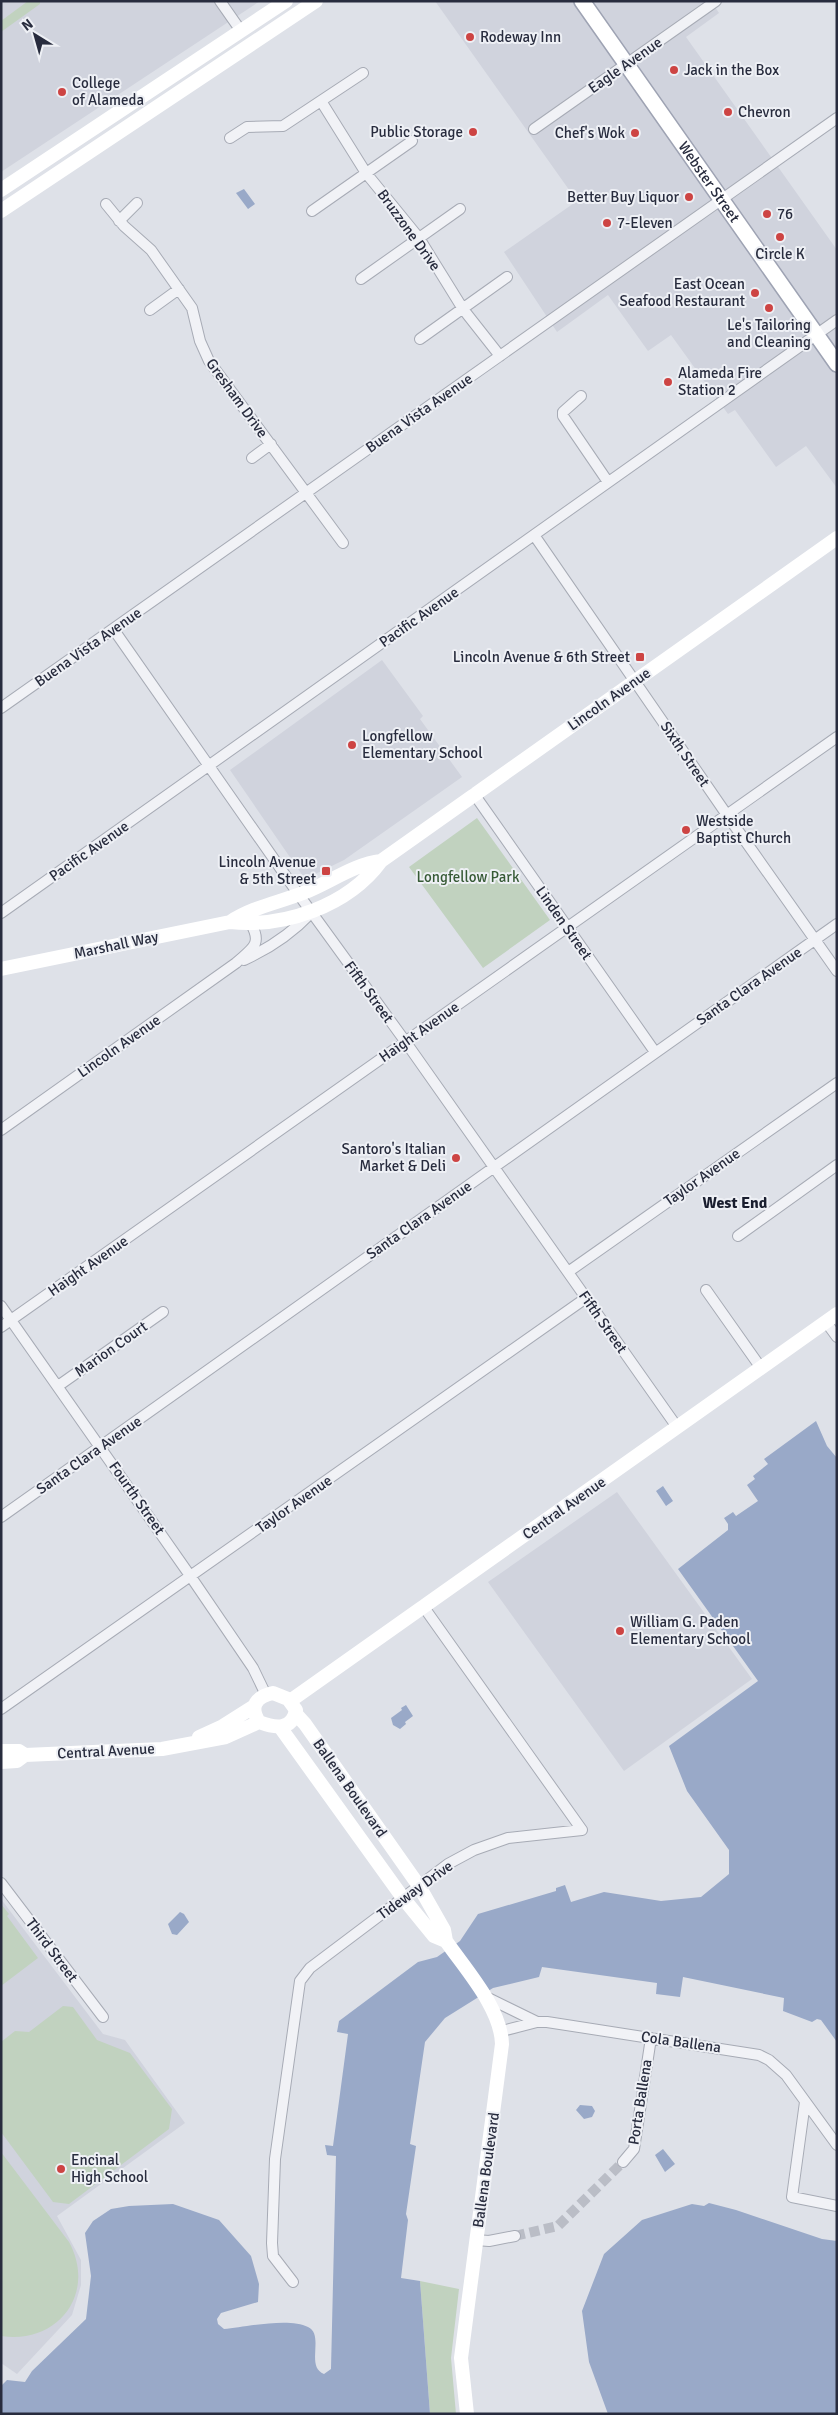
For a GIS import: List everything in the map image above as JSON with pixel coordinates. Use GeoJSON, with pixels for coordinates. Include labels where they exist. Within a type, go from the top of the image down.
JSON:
{"type":"FeatureCollection","features":[{"type":"Feature","properties":{"kind":"main road","name":"Webster Street"},"geometry":{"type":"LineString","coordinates":[[582,1],[837,364]]}},
{"type":"Feature","properties":{"kind":"street"},"geometry":{"type":"LineString","coordinates":[[220,1],[241,31]]}},
{"type":"Feature","properties":{"kind":"street"},"geometry":{"type":"LineString","coordinates":[[1,190],[286,1]]}},
{"type":"Feature","properties":{"kind":"street"},"geometry":{"type":"LineString","coordinates":[[4,204],[316,1]]}},
{"type":"Feature","properties":{"kind":"street","name":"Eagle Avenue"},"geometry":{"type":"LineString","coordinates":[[534,129],[716,1]]}},
{"type":"Feature","properties":{"kind":"street"},"geometry":{"type":"LineString","coordinates":[[230,138],[247,127],[283,126],[363,73]]}},
{"type":"Feature","properties":{"kind":"street","name":"Bruzzone Drive"},"geometry":{"type":"LineString","coordinates":[[321,100],[366,172],[419,238],[463,308],[500,356]]}},
{"type":"Feature","properties":{"kind":"street","name":"Buena Vista Avenue"},"geometry":{"type":"LineString","coordinates":[[1,708],[837,118]]}},
{"type":"Feature","properties":{"kind":"street"},"geometry":{"type":"LineString","coordinates":[[312,211],[412,141]]}},
{"type":"Feature","properties":{"kind":"street"},"geometry":{"type":"LineString","coordinates":[[119,221],[136,203]]}},
{"type":"Feature","properties":{"kind":"street","name":"Gresham Drive"},"geometry":{"type":"LineString","coordinates":[[106,204],[119,221],[151,250],[179,289],[192,308],[200,341],[209,361],[343,543]]}},
{"type":"Feature","properties":{"kind":"street"},"geometry":{"type":"LineString","coordinates":[[361,279],[460,209]]}},
{"type":"Feature","properties":{"kind":"street"},"geometry":{"type":"LineString","coordinates":[[420,339],[507,277]]}},
{"type":"Feature","properties":{"kind":"street"},"geometry":{"type":"LineString","coordinates":[[150,310],[179,289]]}},
{"type":"Feature","properties":{"kind":"street","name":"Pacific Avenue"},"geometry":{"type":"LineString","coordinates":[[1,913],[837,320]]}},
{"type":"Feature","properties":{"kind":"street"},"geometry":{"type":"LineString","coordinates":[[581,396],[563,412],[563,416],[608,482]]}},
{"type":"Feature","properties":{"kind":"street"},"geometry":{"type":"LineString","coordinates":[[252,458],[271,444]]}},
{"type":"Feature","properties":{"kind":"street","name":"Sixth Street"},"geometry":{"type":"LineString","coordinates":[[534,535],[837,971]]}},
{"type":"Feature","properties":{"kind":"street","name":"Lincoln Avenue"},"geometry":{"type":"LineString","coordinates":[[236,963],[259,953],[302,923],[311,912],[342,895],[372,874],[382,861],[474,794],[837,538]]}},
{"type":"Feature","properties":{"kind":"street","name":"Fifth Street"},"geometry":{"type":"LineString","coordinates":[[114,630],[311,912],[406,1041],[677,1427]]}},
{"type":"Feature","properties":{"kind":"street","name":"Haight Avenue"},"geometry":{"type":"LineString","coordinates":[[1,1327],[837,737]]}},
{"type":"Feature","properties":{"kind":"street","name":"Linden Street"},"geometry":{"type":"LineString","coordinates":[[474,794],[655,1052]]}},
{"type":"Feature","properties":{"kind":"street","name":"Lincoln Avenue"},"geometry":{"type":"LineString","coordinates":[[299,895],[364,863],[382,861]]}},
{"type":"Feature","properties":{"kind":"street"},"geometry":{"type":"LineString","coordinates":[[311,912],[342,884],[351,871]]}},
{"type":"Feature","properties":{"kind":"street","name":"Marshall Way"},"geometry":{"type":"LineString","coordinates":[[230,922],[248,910],[299,895]]}},
{"type":"Feature","properties":{"kind":"street","name":"Marshall Way"},"geometry":{"type":"LineString","coordinates":[[1,969],[230,922],[251,924],[311,912]]}},
{"type":"Feature","properties":{"kind":"street","name":"Lincoln Avenue"},"geometry":{"type":"LineString","coordinates":[[1,1130],[236,963],[256,944],[257,938],[251,924]]}},
{"type":"Feature","properties":{"kind":"street","name":"Santa Clara Avenue"},"geometry":{"type":"LineString","coordinates":[[1,1516],[837,924]]}},
{"type":"Feature","properties":{"kind":"street","name":"Taylor Avenue"},"geometry":{"type":"LineString","coordinates":[[568,1272],[837,1082]]}},
{"type":"Feature","properties":{"kind":"street"},"geometry":{"type":"LineString","coordinates":[[738,1236],[837,1165]]}},
{"type":"Feature","properties":{"kind":"street"},"geometry":{"type":"LineString","coordinates":[[706,1290],[761,1368]]}},
{"type":"Feature","properties":{"kind":"street","name":"Taylor Avenue"},"geometry":{"type":"LineString","coordinates":[[1,1709],[586,1298]]}},
{"type":"Feature","properties":{"kind":"street","name":"Fourth Street"},"geometry":{"type":"LineString","coordinates":[[1,1306],[253,1668],[266,1695]]}},
{"type":"Feature","properties":{"kind":"street","name":"Marion Court"},"geometry":{"type":"LineString","coordinates":[[58,1386],[163,1312]]}},
{"type":"Feature","properties":{"kind":"street"},"geometry":{"type":"LineString","coordinates":[[831,1318],[837,1337]]}},
{"type":"Feature","properties":{"kind":"street","name":"Central Avenue"},"geometry":{"type":"LineString","coordinates":[[293,1707],[423,1606],[831,1318]]}},
{"type":"Feature","properties":{"kind":"street","name":"Tideway Drive"},"geometry":{"type":"LineString","coordinates":[[293,2282],[273,2256],[272,2243],[275,2159],[300,1981],[310,1968],[402,1898],[448,1864],[474,1850],[508,1838],[582,1830],[423,1606]]}},
{"type":"Feature","properties":{"kind":"street"},"geometry":{"type":"LineString","coordinates":[[266,1695],[280,1695],[293,1707],[295,1718],[289,1724],[280,1727],[259,1722],[253,1713],[253,1707],[256,1702],[266,1695]]}},
{"type":"Feature","properties":{"kind":"street","name":"Central Avenue"},"geometry":{"type":"LineString","coordinates":[[1,1762],[17,1761],[25,1755],[162,1749],[186,1743],[223,1726],[253,1707]]}},
{"type":"Feature","properties":{"kind":"street","name":"Ballena Boulevard"},"geometry":{"type":"LineString","coordinates":[[293,1707],[419,1886],[444,1930],[446,1942],[484,1996],[494,2012],[502,2031],[502,2044],[461,2358],[467,2414]]}},
{"type":"Feature","properties":{"kind":"street","name":"Central Avenue"},"geometry":{"type":"LineString","coordinates":[[186,1743],[207,1742],[226,1737],[259,1722]]}},
{"type":"Feature","properties":{"kind":"street","name":"Ballena Boulevard"},"geometry":{"type":"LineString","coordinates":[[280,1727],[402,1898],[434,1936],[446,1942]]}},
{"type":"Feature","properties":{"kind":"street","name":"Central Avenue"},"geometry":{"type":"LineString","coordinates":[[1,1751],[19,1751],[25,1755]]}},
{"type":"Feature","properties":{"kind":"street","name":"Third Street"},"geometry":{"type":"LineString","coordinates":[[1,1884],[103,2017]]}},
{"type":"Feature","properties":{"kind":"street","name":"Cola Ballena"},"geometry":{"type":"LineString","coordinates":[[484,1996],[537,2022],[759,2055],[779,2067],[837,2145]]}},
{"type":"Feature","properties":{"kind":"street","name":"Cola Ballena"},"geometry":{"type":"LineString","coordinates":[[502,2031],[537,2022]]}},
{"type":"Feature","properties":{"kind":"street","name":"Porta Ballena"},"geometry":{"type":"LineString","coordinates":[[623,2162],[634,2149],[651,2038]]}},
{"type":"Feature","properties":{"kind":"street"},"geometry":{"type":"LineString","coordinates":[[805,2102],[792,2197],[837,2206]]}},
{"type":"Feature","properties":{"kind":"street"},"geometry":{"type":"LineString","coordinates":[[476,2240],[495,2240],[515,2236]]}},
{"type":"Feature","properties":{"kind":"shaded area","name":"College of Alameda"},"geometry":{"type":"Polygon","coordinates":[[[1,1],[260,1],[1,172],[1,1]]]}},
{"type":"Feature","properties":{"kind":"shaded area"},"geometry":{"type":"Polygon","coordinates":[[[435,1],[711,1],[719,13],[686,37],[837,250],[837,488],[806,446],[776,467],[735,410],[728,414],[671,335],[648,351],[608,295],[557,332],[504,252],[577,201],[435,1]]]}},
{"type":"Feature","properties":{"kind":"shaded area","name":"Longfellow Elementary School"},"geometry":{"type":"Polygon","coordinates":[[[382,660],[423,716],[420,719],[462,777],[344,860],[305,879],[230,770],[382,660]]]}},
{"type":"Feature","properties":{"kind":"shaded area","name":"William G. Paden Elementary School"},"geometry":{"type":"Polygon","coordinates":[[[617,1492],[752,1679],[624,1771],[488,1582],[617,1492]]]}},
{"type":"Feature","properties":{"kind":"shaded area","name":"Encinal High School"},"geometry":{"type":"Polygon","coordinates":[[[1,1899],[103,2034],[125,2040],[185,2123],[57,2216],[81,2260],[81,2285],[72,2315],[17,2374],[1,2363],[1,1899]]]}},
{"type":"Feature","properties":{"kind":"green space"},"geometry":{"type":"Polygon","coordinates":[[[28,1],[40,1],[40,4],[1,32],[1,21],[28,1]]]}},
{"type":"Feature","properties":{"kind":"green space","name":"Longfellow Park"},"geometry":{"type":"Polygon","coordinates":[[[477,818],[550,920],[483,968],[409,867],[477,818]]]}},
{"type":"Feature","properties":{"kind":"green space"},"geometry":{"type":"Polygon","coordinates":[[[1,1904],[9,1914],[7,1916],[38,1958],[1,1986],[1,1904]]]}},
{"type":"Feature","properties":{"kind":"green space"},"geometry":{"type":"Polygon","coordinates":[[[63,2006],[73,2007],[97,2040],[130,2053],[172,2109],[169,2129],[69,2204],[53,2202],[1,2132],[1,2042],[15,2031],[29,2032],[63,2006]]]}},
{"type":"Feature","properties":{"kind":"green space"},"geometry":{"type":"Polygon","coordinates":[[[1,2152],[69,2242],[76,2261],[78,2279],[75,2297],[67,2312],[55,2324],[40,2332],[21,2337],[1,2336],[1,2152]]]}},
{"type":"Feature","properties":{"kind":"green space"},"geometry":{"type":"Polygon","coordinates":[[[420,2281],[459,2289],[451,2358],[456,2414],[430,2414],[420,2281]]]}},
{"type":"Feature","properties":{"kind":"water"},"geometry":{"type":"Polygon","coordinates":[[[244,189],[255,204],[248,209],[236,193],[244,189]]]}},
{"type":"Feature","properties":{"kind":"water"},"geometry":{"type":"Polygon","coordinates":[[[816,1421],[827,1446],[837,1458],[837,2042],[821,2020],[817,2019],[812,2022],[783,2011],[784,1998],[683,1977],[680,1997],[656,1994],[657,1983],[542,1967],[539,1977],[493,1988],[445,2018],[425,2042],[410,2144],[416,2146],[406,2214],[408,2220],[401,2278],[420,2281],[430,2414],[1,2414],[1,2386],[7,2380],[25,2382],[32,2371],[86,2319],[91,2276],[85,2233],[93,2221],[111,2209],[129,2206],[173,2204],[219,2220],[251,2256],[259,2284],[258,2302],[221,2313],[217,2319],[218,2324],[224,2329],[279,2323],[300,2324],[308,2327],[313,2331],[315,2337],[316,2365],[324,2374],[331,2369],[336,2156],[327,2155],[325,2145],[333,2146],[348,2034],[337,2032],[339,2021],[418,1962],[437,1957],[460,1941],[478,1914],[556,1891],[556,1888],[565,1885],[571,1902],[604,1892],[661,1901],[701,1897],[729,1874],[729,1850],[687,1791],[669,1746],[758,1681],[678,1569],[728,1530],[728,1524],[724,1518],[733,1512],[736,1516],[758,1501],[747,1485],[755,1479],[753,1476],[768,1464],[764,1459],[816,1421]]]}},
{"type":"Feature","properties":{"kind":"water"},"geometry":{"type":"Polygon","coordinates":[[[663,1486],[673,1501],[666,1506],[656,1491],[663,1486]]]}},
{"type":"Feature","properties":{"kind":"water"},"geometry":{"type":"Polygon","coordinates":[[[406,1705],[413,1716],[400,1729],[393,1725],[391,1718],[406,1705]]]}},
{"type":"Feature","properties":{"kind":"water"},"geometry":{"type":"Polygon","coordinates":[[[180,1912],[184,1914],[189,1922],[177,1935],[172,1934],[168,1924],[180,1912]]]}},
{"type":"Feature","properties":{"kind":"water"},"geometry":{"type":"Polygon","coordinates":[[[580,2105],[592,2106],[595,2111],[592,2117],[584,2119],[576,2110],[580,2105]]]}},
{"type":"Feature","properties":{"kind":"water"},"geometry":{"type":"Polygon","coordinates":[[[663,2149],[675,2164],[665,2172],[655,2155],[663,2149]]]}},
{"type":"Feature","properties":{"kind":"water"},"geometry":{"type":"Polygon","coordinates":[[[709,2203],[736,2210],[822,2239],[837,2241],[837,2414],[608,2414],[589,2362],[582,2311],[604,2254],[642,2220],[692,2204],[704,2206],[709,2203]]]}},
{"type":"Feature","properties":{"kind":"tunnel"},"geometry":{"type":"LineString","coordinates":[[515,2236],[558,2226],[623,2162]]}},
{"type":"Feature","properties":{"kind":"place","name":"Rodeway Inn"},"geometry":{"type":"Point","coordinates":[470,37]}},
{"type":"Feature","properties":{"kind":"place","name":"Jack in the Box"},"geometry":{"type":"Point","coordinates":[674,70]}},
{"type":"Feature","properties":{"kind":"place","name":"College of Alameda"},"geometry":{"type":"Point","coordinates":[62,92]}},
{"type":"Feature","properties":{"kind":"place","name":"Chevron"},"geometry":{"type":"Point","coordinates":[728,112]}},
{"type":"Feature","properties":{"kind":"place","name":"Public Storage"},"geometry":{"type":"Point","coordinates":[473,132]}},
{"type":"Feature","properties":{"kind":"place","name":"Chef's Wok"},"geometry":{"type":"Point","coordinates":[635,133]}},
{"type":"Feature","properties":{"kind":"place","name":"Better Buy Liquor"},"geometry":{"type":"Point","coordinates":[689,197]}},
{"type":"Feature","properties":{"kind":"place","name":"76"},"geometry":{"type":"Point","coordinates":[767,214]}},
{"type":"Feature","properties":{"kind":"place","name":"7-Eleven"},"geometry":{"type":"Point","coordinates":[607,223]}},
{"type":"Feature","properties":{"kind":"place","name":"Circle K"},"geometry":{"type":"Point","coordinates":[780,237]}},
{"type":"Feature","properties":{"kind":"place","name":"East Ocean Seafood Restaurant"},"geometry":{"type":"Point","coordinates":[755,293]}},
{"type":"Feature","properties":{"kind":"place","name":"Le's Tailoring and Cleaning"},"geometry":{"type":"Point","coordinates":[769,308]}},
{"type":"Feature","properties":{"kind":"place","name":"Alameda Fire Station 2"},"geometry":{"type":"Point","coordinates":[668,382]}},
{"type":"Feature","properties":{"kind":"place","name":"Lincoln Avenue & 6th Street"},"geometry":{"type":"Point","coordinates":[640,657]}},
{"type":"Feature","properties":{"kind":"place","name":"Longfellow Elementary School"},"geometry":{"type":"Point","coordinates":[352,745]}},
{"type":"Feature","properties":{"kind":"place","name":"Westside Baptist Church"},"geometry":{"type":"Point","coordinates":[686,830]}},
{"type":"Feature","properties":{"kind":"place","name":"Lincoln Avenue & 5th Street"},"geometry":{"type":"Point","coordinates":[326,871]}},
{"type":"Feature","properties":{"kind":"place","name":"Santoro's Italian Market & Deli"},"geometry":{"type":"Point","coordinates":[456,1158]}},
{"type":"Feature","properties":{"kind":"place","name":"William G. Paden Elementary School"},"geometry":{"type":"Point","coordinates":[620,1631]}},
{"type":"Feature","properties":{"kind":"place","name":"Encinal High School"},"geometry":{"type":"Point","coordinates":[61,2169]}},
{"type":"Feature","properties":{"kind":"district","name":"West End"},"geometry":{"type":"Point","coordinates":[735,1203]}}]}
